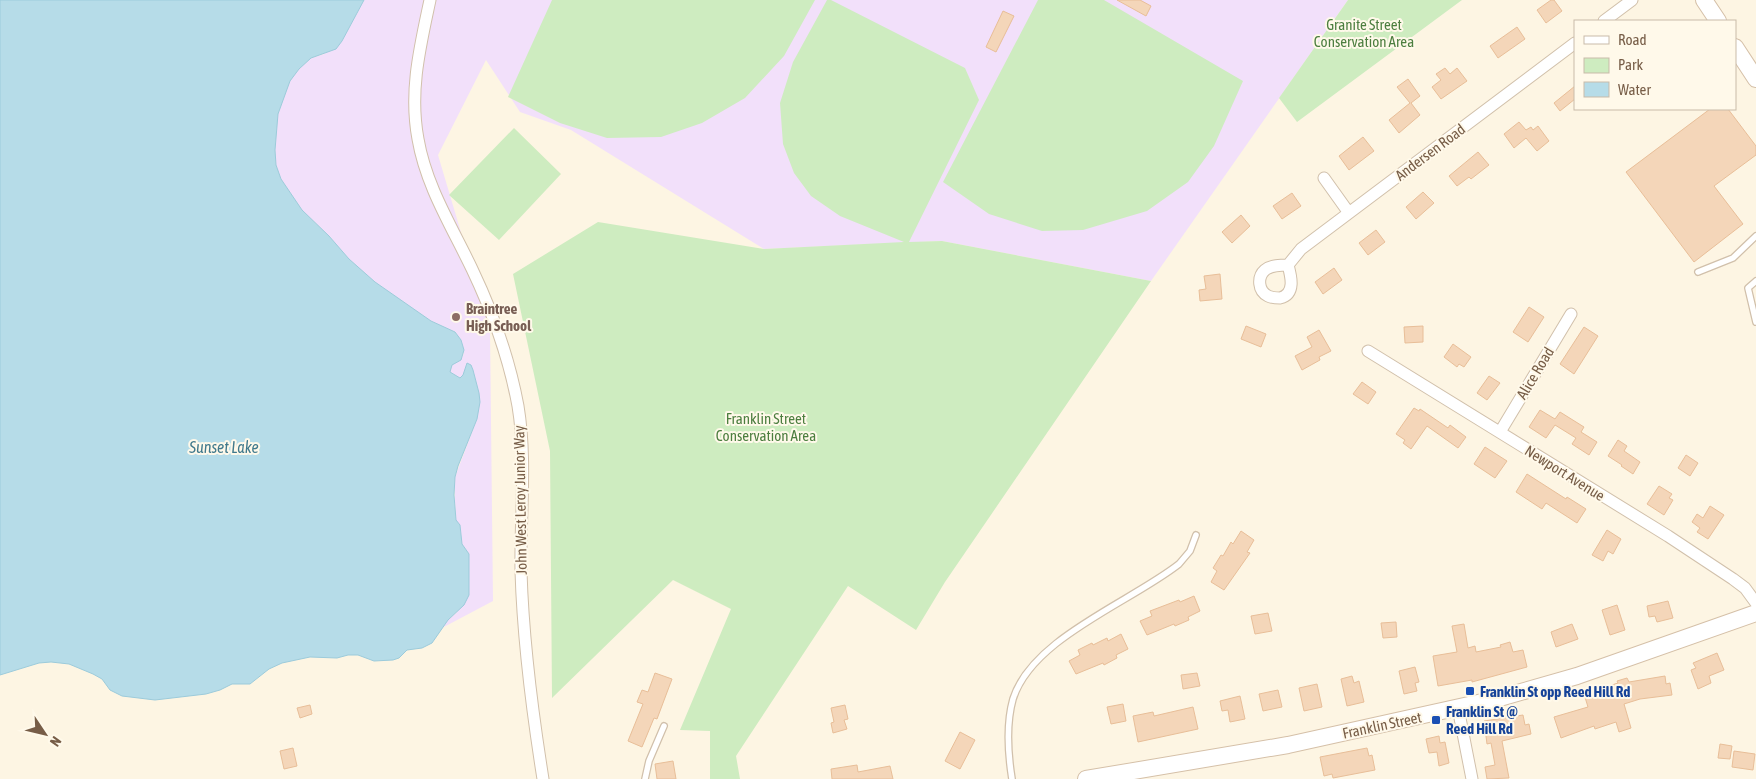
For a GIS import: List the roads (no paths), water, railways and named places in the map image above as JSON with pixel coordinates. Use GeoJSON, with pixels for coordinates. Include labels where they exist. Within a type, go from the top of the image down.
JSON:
{"type":"FeatureCollection","features":[{"type":"Feature","properties":{"kind":"main road"},"geometry":{"type":"LineString","coordinates":[[1704,0],[1717,20]]}},
{"type":"Feature","properties":{"kind":"main road"},"geometry":{"type":"LineString","coordinates":[[1736,49],[1756,79]]}},
{"type":"Feature","properties":{"kind":"main road","name":"Franklin Street"},"geometry":{"type":"LineString","coordinates":[[1086,779],[1288,745],[1504,697],[1569,678],[1756,613]]}},
{"type":"Feature","properties":{"kind":"street","name":"John West Leroy Junior Way"},"geometry":{"type":"LineString","coordinates":[[430,0],[415,73],[414,104],[418,138],[424,167],[497,326],[506,351],[515,393],[521,440],[521,554],[524,632],[532,711],[543,779]]}},
{"type":"Feature","properties":{"kind":"street"},"geometry":{"type":"LineString","coordinates":[[1605,20],[1632,0]]}},
{"type":"Feature","properties":{"kind":"street","name":"Andersen Road"},"geometry":{"type":"LineString","coordinates":[[1288,265],[1301,249],[1574,44]]}},
{"type":"Feature","properties":{"kind":"street"},"geometry":{"type":"LineString","coordinates":[[1324,178],[1349,213]]}},
{"type":"Feature","properties":{"kind":"street","name":"Alice Road"},"geometry":{"type":"LineString","coordinates":[[1500,432],[1571,314]]}},
{"type":"Feature","properties":{"kind":"street","name":"Newport Avenue"},"geometry":{"type":"LineString","coordinates":[[1368,351],[1459,405],[1661,531],[1745,588],[1756,603]]}},
{"type":"Feature","properties":{"kind":"street"},"geometry":{"type":"LineString","coordinates":[[1458,708],[1472,779]]}},
{"type":"Feature","properties":{"kind":"lane"},"geometry":{"type":"LineString","coordinates":[[1698,272],[1734,258],[1756,236]]}},
{"type":"Feature","properties":{"kind":"lane"},"geometry":{"type":"LineString","coordinates":[[1756,281],[1748,288],[1756,322]]}},
{"type":"Feature","properties":{"kind":"lane"},"geometry":{"type":"LineString","coordinates":[[1012,779],[1009,742],[1011,708],[1017,690],[1026,675],[1045,654],[1069,634],[1179,564],[1190,551],[1196,535]]}},
{"type":"Feature","properties":{"kind":"lane"},"geometry":{"type":"LineString","coordinates":[[645,779],[649,761],[664,726]]}},
{"type":"Feature","properties":{"kind":"water","name":"Sunset Lake"},"geometry":{"type":"Polygon","coordinates":[[[0,0],[364,0],[336,49],[311,58],[290,81],[278,114],[275,150],[276,165],[281,179],[302,210],[349,259],[375,282],[431,321],[455,332],[461,340],[464,350],[461,360],[452,365],[450,372],[460,378],[467,363],[471,365],[473,370],[480,402],[477,419],[458,466],[454,495],[456,520],[460,525],[462,544],[469,554],[469,595],[464,605],[448,620],[432,643],[422,648],[407,650],[399,658],[393,660],[374,661],[358,655],[337,658],[310,657],[282,663],[269,669],[250,684],[232,684],[206,694],[155,700],[122,696],[110,690],[102,679],[69,664],[39,663],[0,675],[0,0]]]}},
{"type":"Feature","properties":{"kind":"place","name":"Braintree High School"},"geometry":{"type":"Point","coordinates":[456,317]}},
{"type":"Feature","properties":{"kind":"place","name":"Franklin St opp Reed Hill Rd"},"geometry":{"type":"Point","coordinates":[1470,691]}},
{"type":"Feature","properties":{"kind":"place","name":"Franklin St @ Reed Hill Rd"},"geometry":{"type":"Point","coordinates":[1436,720]}},
{"type":"Feature","properties":{"kind":"park label","name":"Granite Street Conservation Area"},"geometry":{"type":"Point","coordinates":[1364,32]}},
{"type":"Feature","properties":{"kind":"park label","name":"Franklin Street Conservation Area"},"geometry":{"type":"Point","coordinates":[766,426]}}]}
